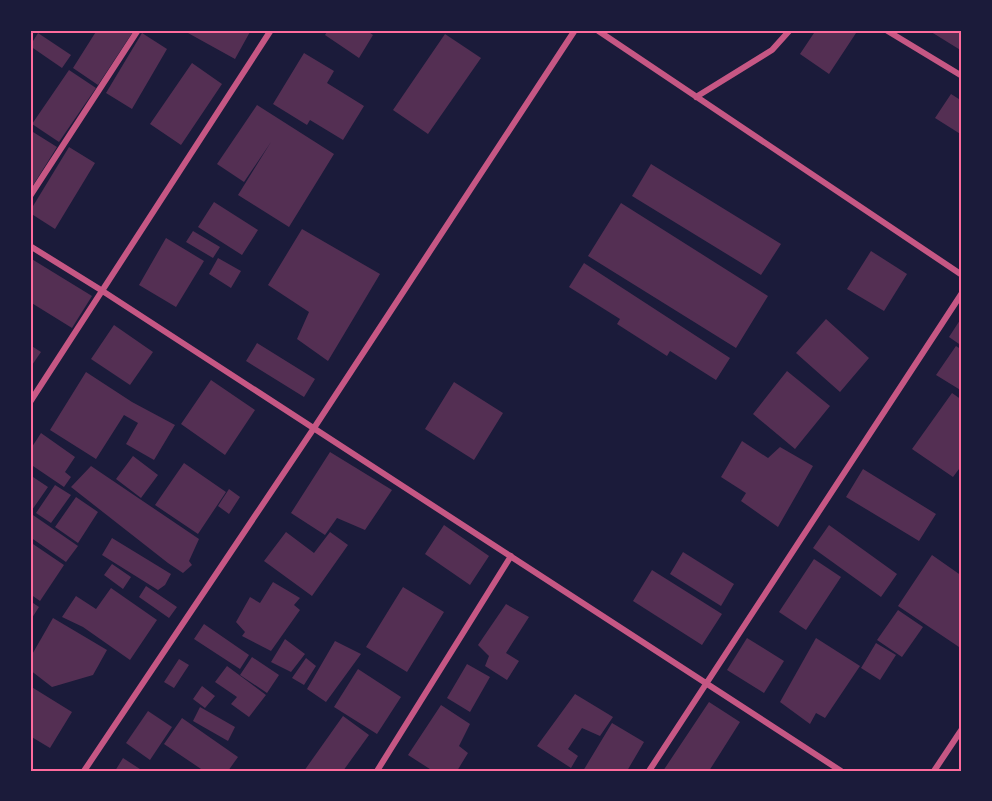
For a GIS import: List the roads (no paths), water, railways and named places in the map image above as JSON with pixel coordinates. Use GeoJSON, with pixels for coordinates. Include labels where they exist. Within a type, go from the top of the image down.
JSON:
{"type":"FeatureCollection","features":[{"type":"Feature","properties":{"kind":"street"},"geometry":{"type":"LineString","coordinates":[[30,196],[138,30]]}},
{"type":"Feature","properties":{"kind":"street"},"geometry":{"type":"LineString","coordinates":[[30,402],[272,30]]}},
{"type":"Feature","properties":{"kind":"street"},"geometry":{"type":"LineString","coordinates":[[84,771],[314,428],[575,30]]}},
{"type":"Feature","properties":{"kind":"street"},"geometry":{"type":"LineString","coordinates":[[597,30],[962,275]]}},
{"type":"Feature","properties":{"kind":"street"},"geometry":{"type":"LineString","coordinates":[[696,97],[772,50],[790,30]]}},
{"type":"Feature","properties":{"kind":"street"},"geometry":{"type":"LineString","coordinates":[[886,30],[962,76]]}},
{"type":"Feature","properties":{"kind":"street"},"geometry":{"type":"LineString","coordinates":[[30,246],[841,771]]}},
{"type":"Feature","properties":{"kind":"street"},"geometry":{"type":"LineString","coordinates":[[649,771],[962,293]]}},
{"type":"Feature","properties":{"kind":"street"},"geometry":{"type":"LineString","coordinates":[[377,771],[511,556]]}},
{"type":"Feature","properties":{"kind":"street"},"geometry":{"type":"LineString","coordinates":[[933,771],[962,729]]}}]}
